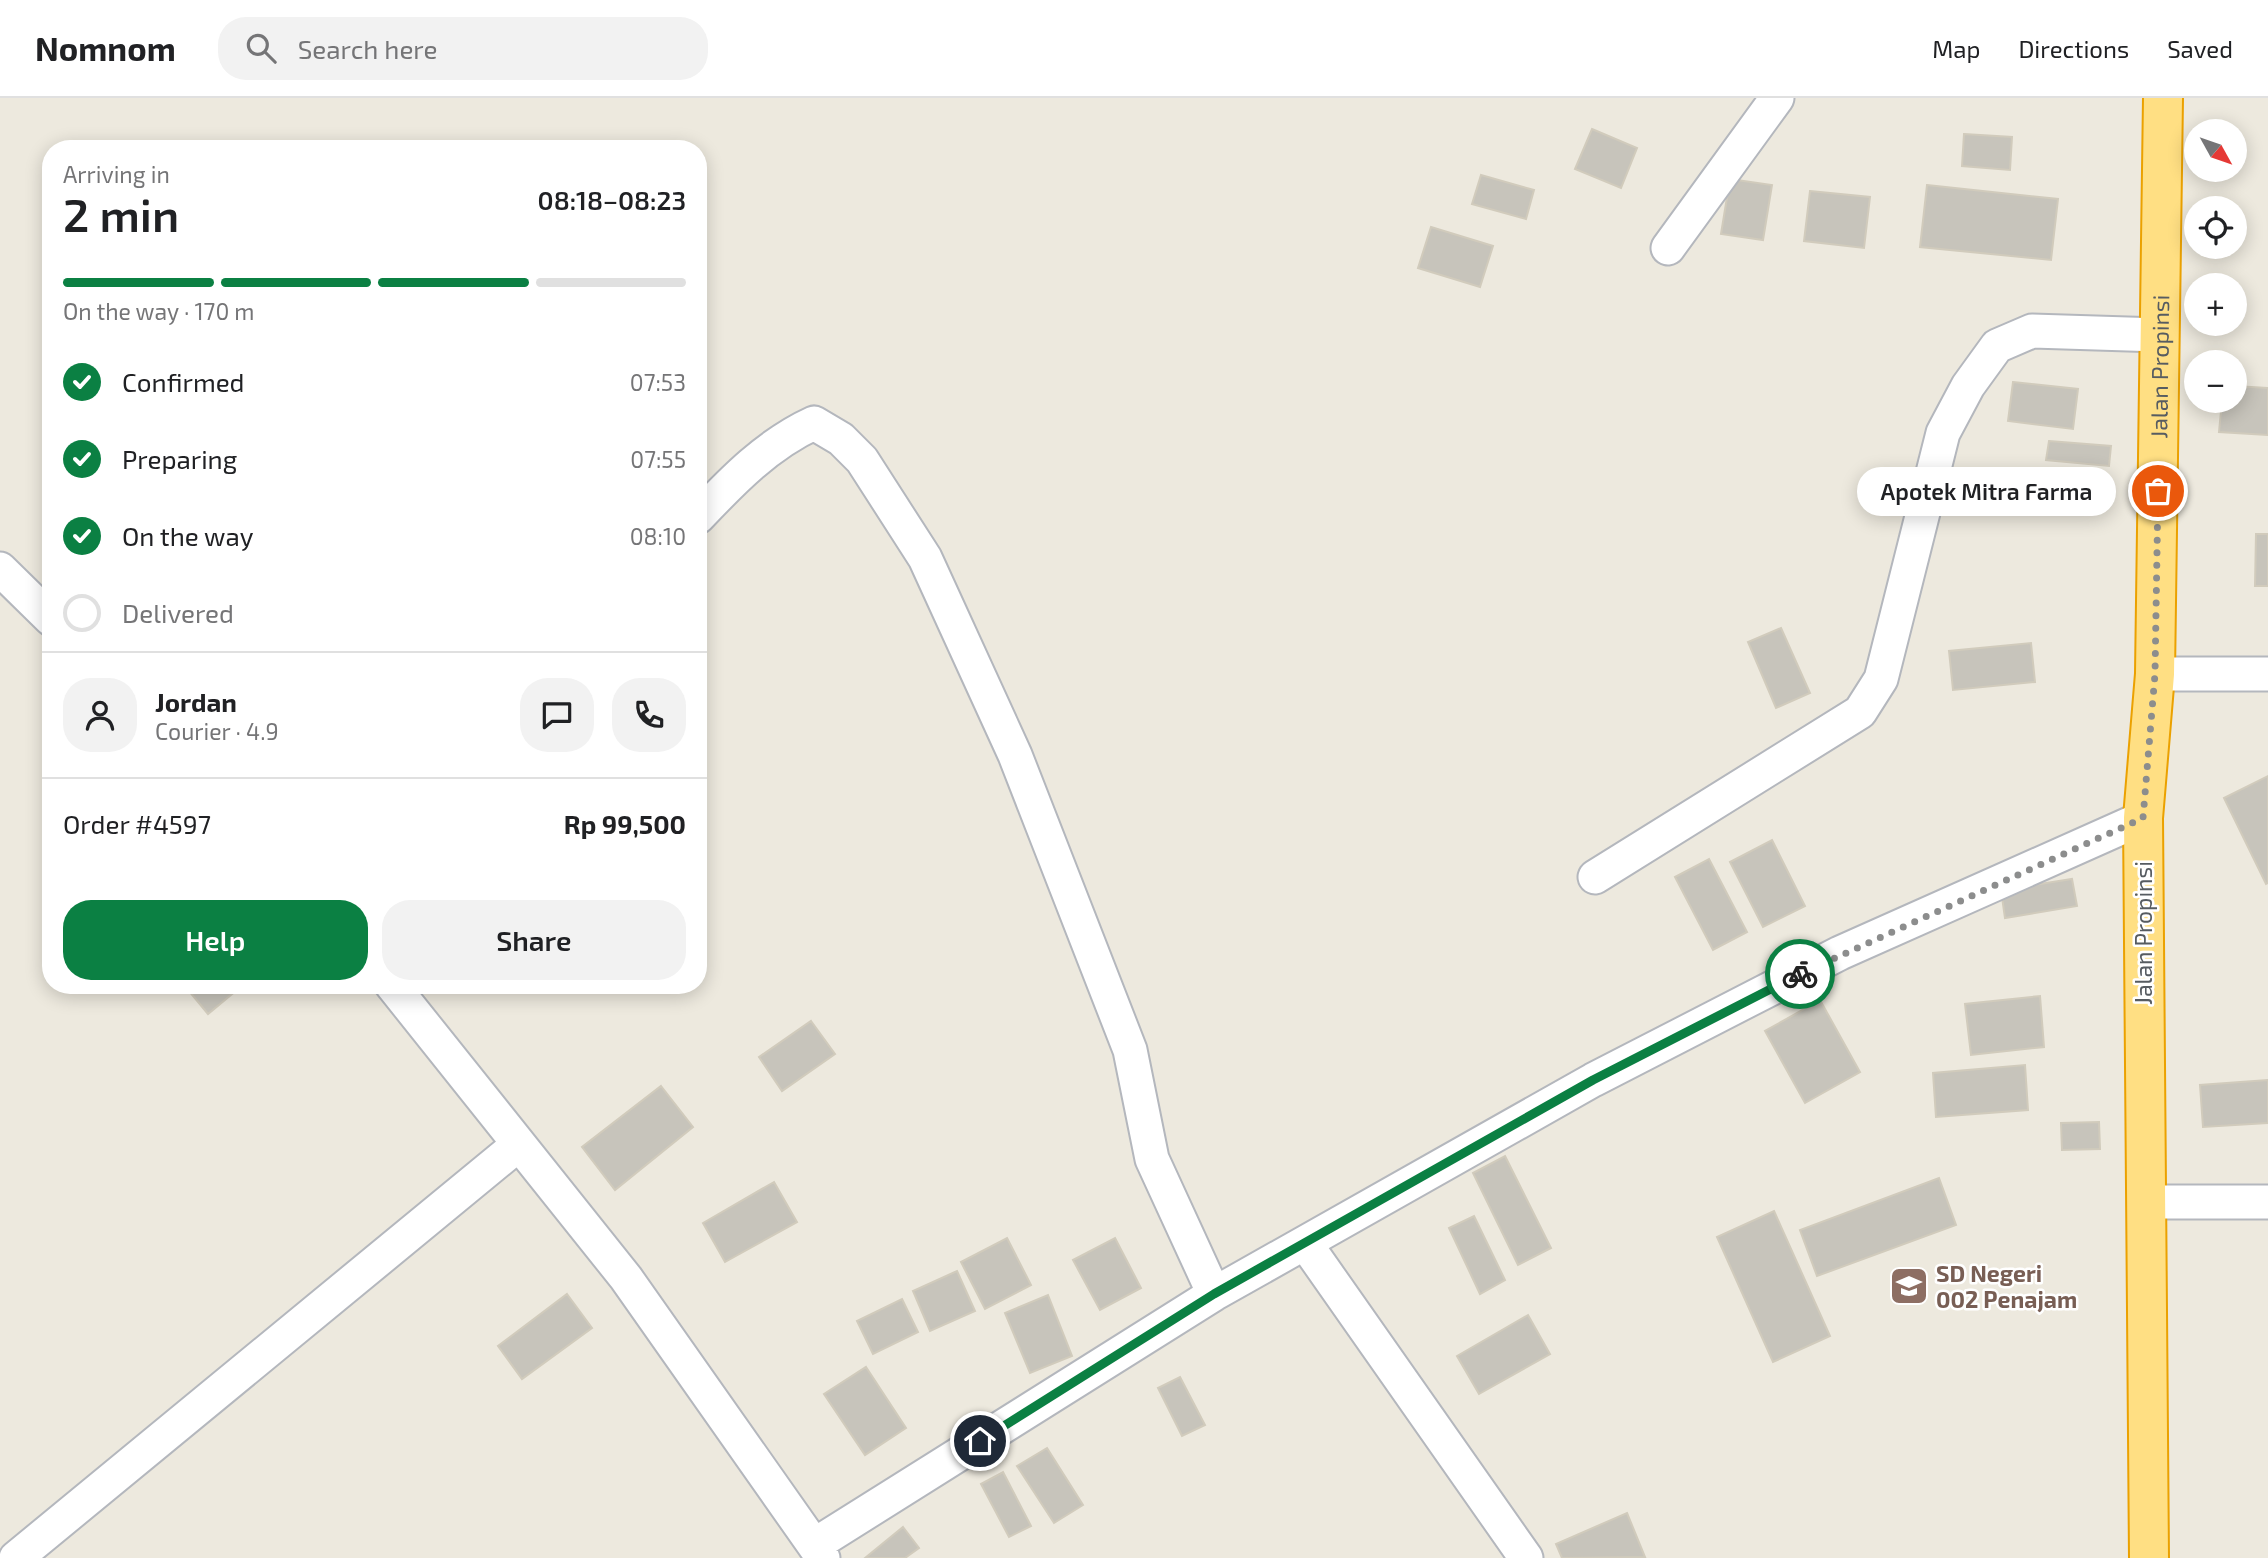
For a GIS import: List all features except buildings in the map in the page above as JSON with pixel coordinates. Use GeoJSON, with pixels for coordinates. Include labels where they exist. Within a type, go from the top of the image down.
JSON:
{"type":"FeatureCollection","features":[{"type":"Feature","properties":{"kind":"highway","name":"Jalan Propinsi"},"geometry":{"type":"LineString","coordinates":[[2149,1558],[2143,818],[2155,674],[2163,98]]}},
{"type":"Feature","properties":{"kind":"street"},"geometry":{"type":"LineString","coordinates":[[1668,248],[1777,98]]}},
{"type":"Feature","properties":{"kind":"street"},"geometry":{"type":"LineString","coordinates":[[1595,877],[1860,712],[1881,679],[1943,433],[1968,386],[1997,346],[2032,331],[2160,335]]}},
{"type":"Feature","properties":{"kind":"street"},"geometry":{"type":"LineString","coordinates":[[707,507],[731,482],[788,435],[814,423],[841,439],[862,460],[925,558],[1015,755],[1130,1050],[1152,1159],[1214,1294]]}},
{"type":"Feature","properties":{"kind":"street"},"geometry":{"type":"LineString","coordinates":[[0,569],[42,610]]}},
{"type":"Feature","properties":{"kind":"street"},"geometry":{"type":"LineString","coordinates":[[2155,674],[2268,674]]}},
{"type":"Feature","properties":{"kind":"street"},"geometry":{"type":"LineString","coordinates":[[399,994],[626,1278],[820,1551],[1214,1294],[1593,1080],[1840,953],[2143,818]]}},
{"type":"Feature","properties":{"kind":"street"},"geometry":{"type":"LineString","coordinates":[[16,1558],[519,1144]]}},
{"type":"Feature","properties":{"kind":"street"},"geometry":{"type":"LineString","coordinates":[[2145,1202],[2268,1202]]}},
{"type":"Feature","properties":{"kind":"street"},"geometry":{"type":"LineString","coordinates":[[1305,1243],[1526,1558]]}},
{"type":"Feature","properties":{"kind":"way so far"},"geometry":{"type":"LineString","coordinates":[[1800,974],[1840,953],[2143,818],[2155,674],[2158,491]]}},
{"type":"Feature","properties":{"kind":"place","name":"Apotek Mitra Farma"},"geometry":{"type":"Point","coordinates":[2158,491]}},
{"type":"Feature","properties":{"kind":"place","name":"SD Negeri 002 Penajam"},"geometry":{"type":"Point","coordinates":[1909,1286]}},
{"type":"Feature","properties":{"kind":"route"},"geometry":{"type":"LineString","coordinates":[[980,1441],[1214,1294],[1593,1080],[1800,974]]}}]}
